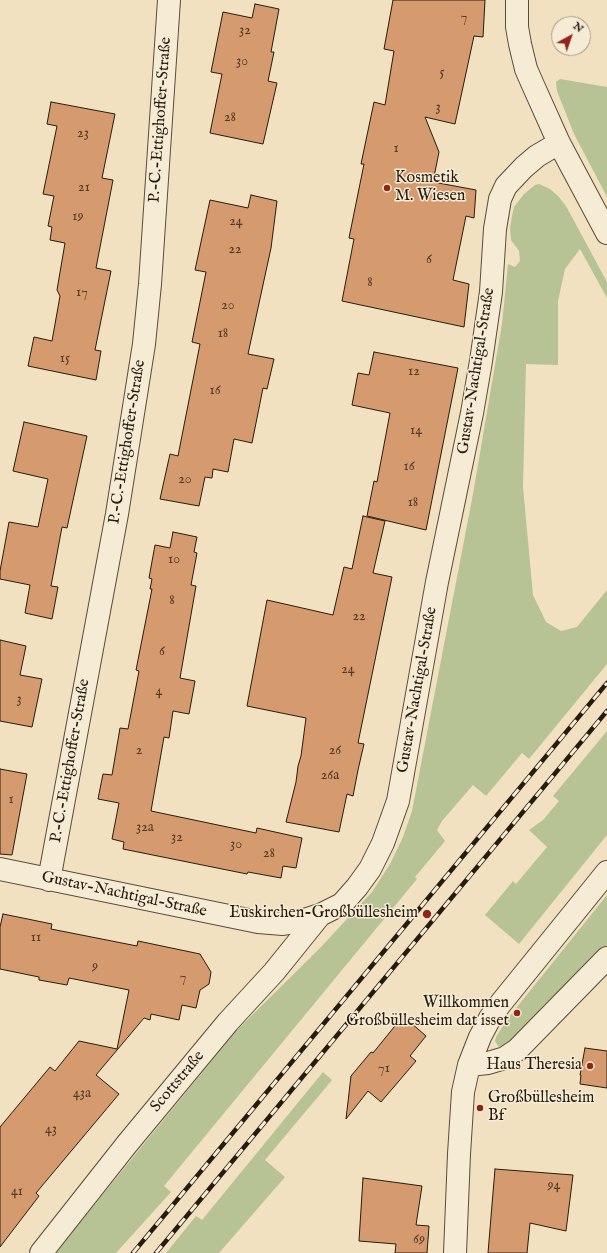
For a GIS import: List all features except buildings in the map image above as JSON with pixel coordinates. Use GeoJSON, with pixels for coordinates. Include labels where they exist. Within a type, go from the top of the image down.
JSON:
{"type":"FeatureCollection","features":[{"type":"Feature","properties":{"kind":"street","name":"P.-C.-Ettighoffer-Straße"},"geometry":{"type":"LineString","coordinates":[[49,880],[117,514],[144,344],[150,284],[169,0]]}},
{"type":"Feature","properties":{"kind":"street"},"geometry":{"type":"LineString","coordinates":[[517,0],[517,27],[526,69],[541,104],[607,233]]}},
{"type":"Feature","properties":{"kind":"street","name":"Gustav-Nachtigal-Straße"},"geometry":{"type":"LineString","coordinates":[[0,870],[258,922],[283,924],[301,921],[320,915],[342,904],[357,887],[370,869],[383,843],[398,801],[437,582],[481,362],[491,292],[496,217],[500,199],[506,186],[524,167],[537,156],[560,142]]}},
{"type":"Feature","properties":{"kind":"street"},"geometry":{"type":"LineString","coordinates":[[455,1253],[459,1144],[464,1092],[469,1065],[480,1037],[490,1018],[607,872]]}},
{"type":"Feature","properties":{"kind":"street","name":"Scottstraße"},"geometry":{"type":"LineString","coordinates":[[41,1253],[127,1144],[228,1022],[274,972],[320,915]]}},
{"type":"Feature","properties":{"kind":"street"},"geometry":{"type":"LineString","coordinates":[[469,1065],[505,1058],[517,1050],[607,958]]}},
{"type":"Feature","properties":{"kind":"green space"},"geometry":{"type":"Polygon","coordinates":[[[560,79],[607,87],[607,197],[574,134],[557,91],[556,82],[560,79]]]}},
{"type":"Feature","properties":{"kind":"green space"},"geometry":{"type":"Polygon","coordinates":[[[539,184],[550,189],[566,206],[607,282],[607,298],[580,249],[565,269],[558,301],[558,365],[526,364],[523,487],[533,595],[546,622],[561,631],[577,627],[607,590],[607,664],[529,759],[522,753],[486,796],[473,785],[442,821],[437,830],[445,841],[415,877],[417,879],[164,1186],[171,1192],[116,1253],[55,1253],[236,1031],[320,948],[372,892],[390,864],[403,837],[412,811],[473,494],[502,324],[508,264],[515,267],[520,261],[519,251],[511,240],[510,229],[512,216],[514,207],[524,194],[535,185],[539,184]]]}},
{"type":"Feature","properties":{"kind":"green space"},"geometry":{"type":"Polygon","coordinates":[[[607,731],[607,835],[519,944],[485,915],[513,881],[516,884],[547,847],[529,830],[543,820],[559,801],[553,796],[607,731]]]}},
{"type":"Feature","properties":{"kind":"green space"},"geometry":{"type":"Polygon","coordinates":[[[607,895],[607,945],[518,1037],[502,1048],[498,1046],[495,1041],[496,1037],[509,1017],[607,895]]]}},
{"type":"Feature","properties":{"kind":"green space"},"geometry":{"type":"Polygon","coordinates":[[[323,1072],[332,1080],[265,1160],[285,1177],[219,1253],[166,1253],[196,1216],[202,1220],[323,1072]]]}},
{"type":"Feature","properties":{"kind":"railway"},"geometry":{"type":"LineString","coordinates":[[133,1253],[607,683]]}},
{"type":"Feature","properties":{"kind":"railway"},"geometry":{"type":"LineString","coordinates":[[156,1253],[607,711]]}},
{"type":"Feature","properties":{"kind":"place","name":"Kosmetik M. Wiesen"},"geometry":{"type":"Point","coordinates":[387,188]}},
{"type":"Feature","properties":{"kind":"place","name":"Euskirchen-Großbüllesheim"},"geometry":{"type":"Point","coordinates":[427,914]}},
{"type":"Feature","properties":{"kind":"place","name":"Willkommen Großbüllesheim dat isset"},"geometry":{"type":"Point","coordinates":[517,1013]}},
{"type":"Feature","properties":{"kind":"place","name":"Haus Theresia"},"geometry":{"type":"Point","coordinates":[590,1066]}},
{"type":"Feature","properties":{"kind":"place","name":"Großbüllesheim Bf"},"geometry":{"type":"Point","coordinates":[480,1108]}}]}
